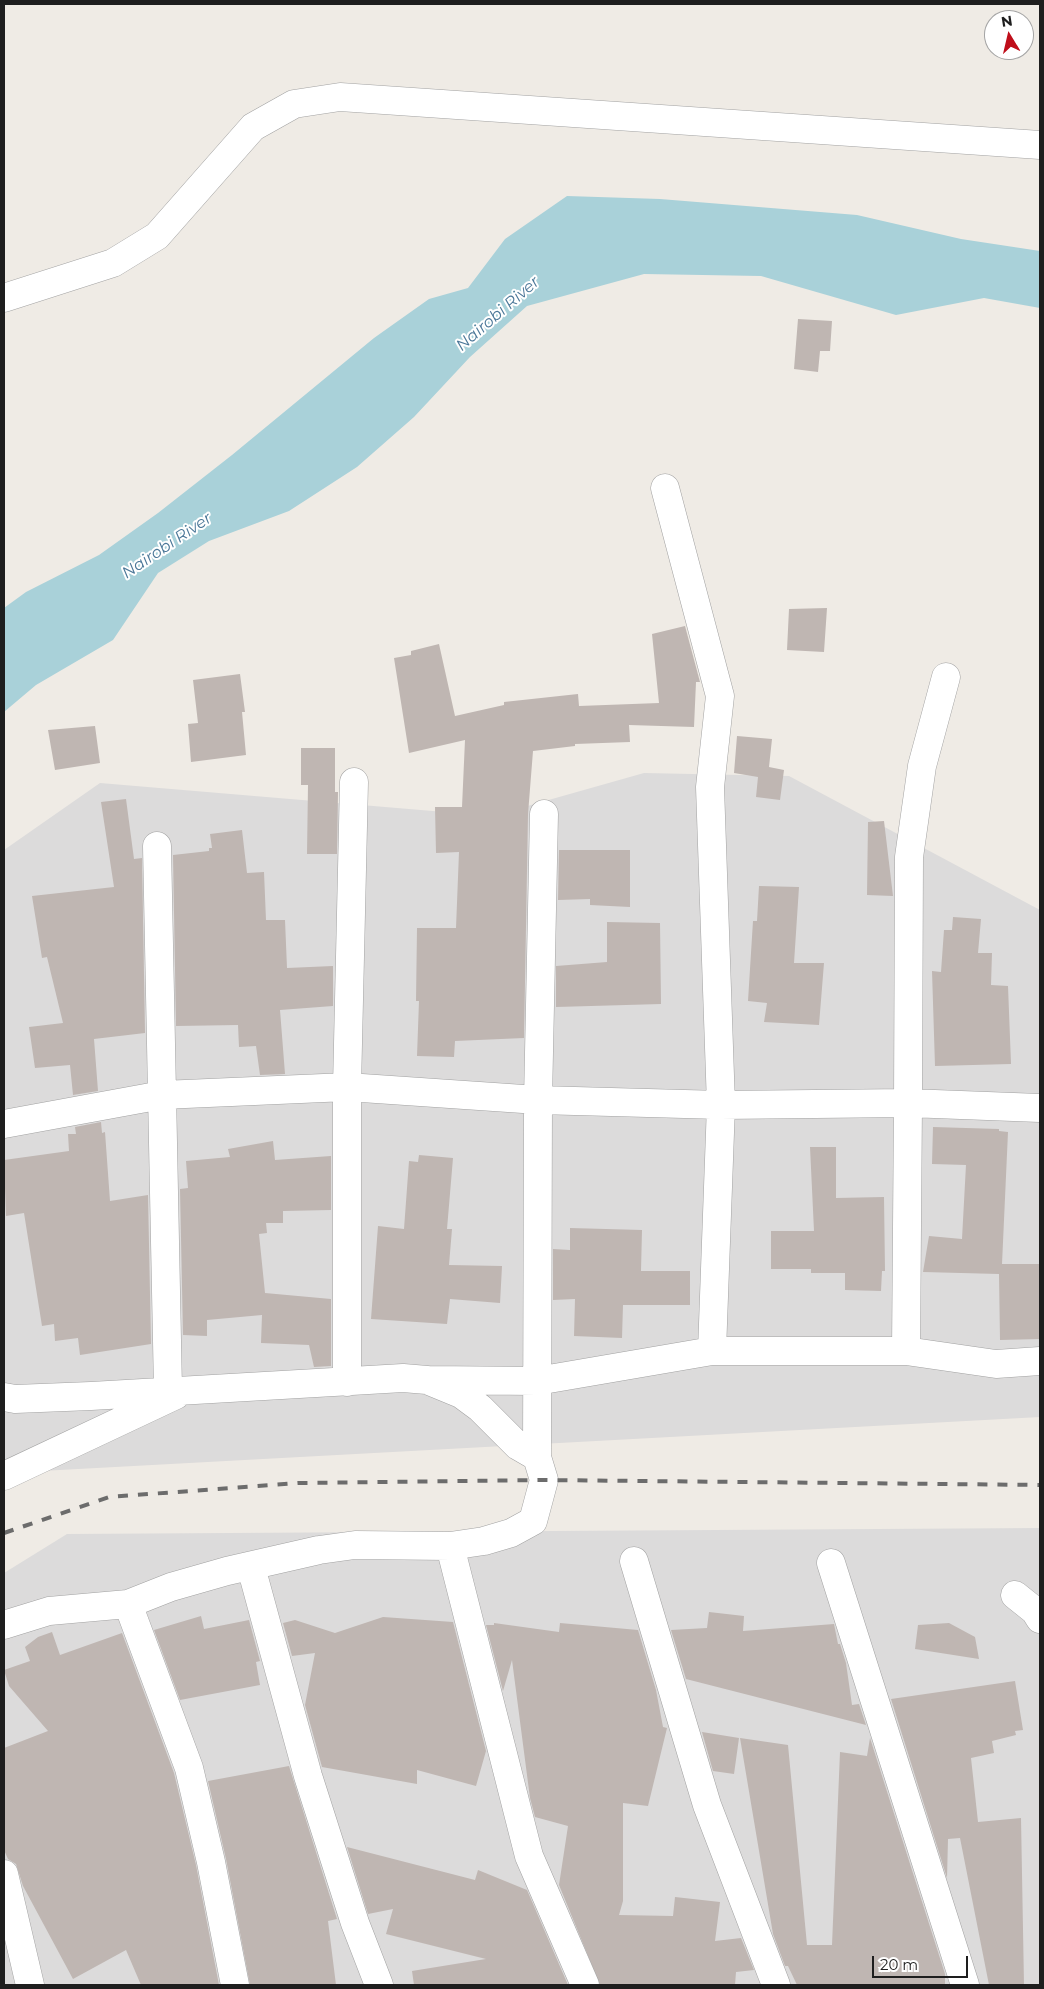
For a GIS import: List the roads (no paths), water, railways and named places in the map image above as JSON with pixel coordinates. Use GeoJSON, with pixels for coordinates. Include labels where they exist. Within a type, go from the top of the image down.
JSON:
{"type":"FeatureCollection","features":[{"type":"Feature","properties":{"kind":"street"},"geometry":{"type":"LineString","coordinates":[[4,298],[113,263],[157,236],[252,127],[294,104],[340,96],[1040,145]]}},
{"type":"Feature","properties":{"kind":"street"},"geometry":{"type":"LineString","coordinates":[[665,488],[720,696],[710,786],[721,1105],[712,1351]]}},
{"type":"Feature","properties":{"kind":"street"},"geometry":{"type":"LineString","coordinates":[[906,1351],[909,856],[922,766],[946,677]]}},
{"type":"Feature","properties":{"kind":"street"},"geometry":{"type":"LineString","coordinates":[[348,1382],[347,1087],[354,782]]}},
{"type":"Feature","properties":{"kind":"street"},"geometry":{"type":"LineString","coordinates":[[4,1625],[49,1611],[128,1604],[171,1587],[319,1550],[355,1545],[450,1546],[511,1534],[533,1521],[544,1480],[537,1458],[537,1381],[538,1100],[544,814]]}},
{"type":"Feature","properties":{"kind":"street"},"geometry":{"type":"LineString","coordinates":[[157,846],[162,1095],[179,1389]]}},
{"type":"Feature","properties":{"kind":"street"},"geometry":{"type":"LineString","coordinates":[[4,1124],[162,1095],[347,1087],[538,1100],[721,1105],[908,1103],[1040,1108]]}},
{"type":"Feature","properties":{"kind":"street"},"geometry":{"type":"LineString","coordinates":[[4,1397],[15,1399],[403,1378],[537,1381],[712,1351],[906,1351],[996,1364],[1040,1361]]}},
{"type":"Feature","properties":{"kind":"street"},"geometry":{"type":"LineString","coordinates":[[427,1380],[462,1394],[480,1408],[518,1446],[537,1458]]}},
{"type":"Feature","properties":{"kind":"street"},"geometry":{"type":"LineString","coordinates":[[4,1476],[179,1389]]}},
{"type":"Feature","properties":{"kind":"street"},"geometry":{"type":"LineString","coordinates":[[450,1546],[529,1856],[585,1985]]}},
{"type":"Feature","properties":{"kind":"street"},"geometry":{"type":"LineString","coordinates":[[634,1562],[707,1805],[776,1985]]}},
{"type":"Feature","properties":{"kind":"street"},"geometry":{"type":"LineString","coordinates":[[832,1563],[965,1985]]}},
{"type":"Feature","properties":{"kind":"street"},"geometry":{"type":"LineString","coordinates":[[250,1567],[308,1776],[356,1923],[379,1985]]}},
{"type":"Feature","properties":{"kind":"street"},"geometry":{"type":"LineString","coordinates":[[1015,1595],[1035,1611],[1040,1619]]}},
{"type":"Feature","properties":{"kind":"street"},"geometry":{"type":"LineString","coordinates":[[128,1604],[189,1768],[212,1862],[235,1985]]}},
{"type":"Feature","properties":{"kind":"street"},"geometry":{"type":"LineString","coordinates":[[4,1874],[30,1985]]}},
{"type":"Feature","properties":{"kind":"water","name":"Nairobi River"},"geometry":{"type":"Polygon","coordinates":[[[567,196],[660,199],[857,215],[961,239],[1040,251],[1040,308],[984,298],[896,315],[761,276],[644,274],[527,306],[470,357],[414,417],[357,467],[289,511],[209,541],[158,573],[113,640],[36,685],[4,712],[4,608],[26,592],[99,555],[158,513],[232,455],[374,338],[429,299],[468,288],[505,239],[567,196]]]}},
{"type":"Feature","properties":{"kind":"railway"},"geometry":{"type":"LineString","coordinates":[[4,1533],[109,1497],[298,1483],[544,1480],[1040,1485]]}}]}
